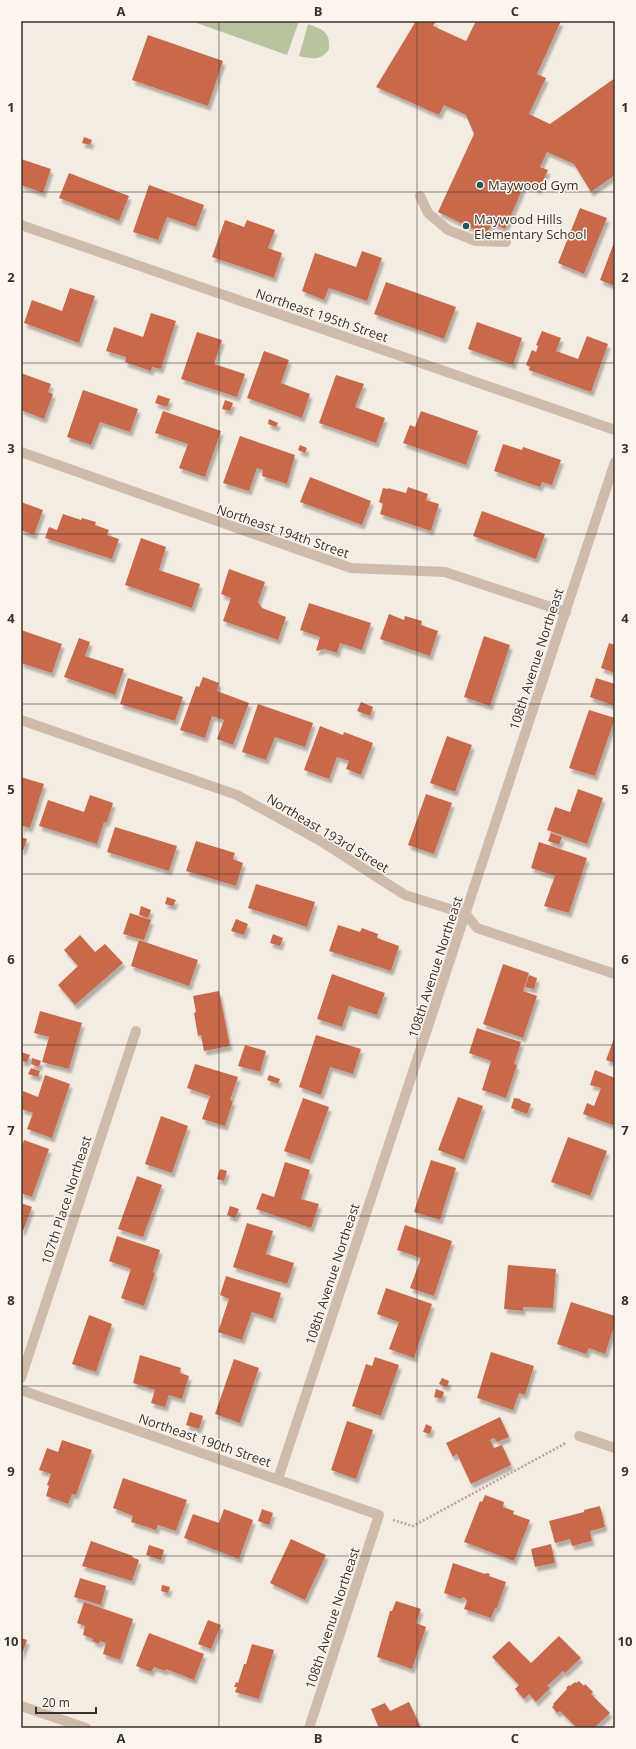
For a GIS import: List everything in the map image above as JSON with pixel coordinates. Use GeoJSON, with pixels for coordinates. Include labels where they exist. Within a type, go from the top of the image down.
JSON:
{"type":"FeatureCollection","features":[{"type":"Feature","properties":{"kind":"street"},"geometry":{"type":"LineString","coordinates":[[420,196],[428,213],[448,230],[476,241],[506,242]]}},
{"type":"Feature","properties":{"kind":"street","name":"Northeast 195th Street"},"geometry":{"type":"LineString","coordinates":[[21,225],[615,430]]}},
{"type":"Feature","properties":{"kind":"street","name":"Northeast 194th Street"},"geometry":{"type":"LineString","coordinates":[[21,452],[351,568],[445,572],[566,612]]}},
{"type":"Feature","properties":{"kind":"street","name":"108th Avenue Northeast"},"geometry":{"type":"LineString","coordinates":[[278,1479],[615,462]]}},
{"type":"Feature","properties":{"kind":"street","name":"Northeast 193rd Street"},"geometry":{"type":"LineString","coordinates":[[21,720],[237,795],[319,840],[405,895],[466,914]]}},
{"type":"Feature","properties":{"kind":"street"},"geometry":{"type":"LineString","coordinates":[[466,914],[477,928],[615,974]]}},
{"type":"Feature","properties":{"kind":"street","name":"107th Place Northeast"},"geometry":{"type":"LineString","coordinates":[[21,1378],[136,1031]]}},
{"type":"Feature","properties":{"kind":"street","name":"Northeast 190th Street"},"geometry":{"type":"LineString","coordinates":[[21,1390],[379,1515]]}},
{"type":"Feature","properties":{"kind":"street"},"geometry":{"type":"LineString","coordinates":[[579,1436],[615,1448]]}},
{"type":"Feature","properties":{"kind":"street","name":"108th Avenue Northeast"},"geometry":{"type":"LineString","coordinates":[[309,1728],[379,1515]]}},
{"type":"Feature","properties":{"kind":"street"},"geometry":{"type":"LineString","coordinates":[[21,1706],[86,1728]]}},
{"type":"Feature","properties":{"kind":"path"},"geometry":{"type":"LineString","coordinates":[[379,1515],[413,1526],[579,1436]]}},
{"type":"Feature","properties":{"kind":"green space"},"geometry":{"type":"Polygon","coordinates":[[[191,21],[299,21],[287,55],[191,21]]]}},
{"type":"Feature","properties":{"kind":"green space"},"geometry":{"type":"Polygon","coordinates":[[[308,24],[322,30],[327,35],[329,49],[323,56],[312,58],[299,56],[308,24]]]}},
{"type":"Feature","properties":{"kind":"building"},"geometry":{"type":"Polygon","coordinates":[[[416,21],[436,21],[433,26],[466,41],[476,21],[561,21],[537,74],[546,78],[529,114],[550,124],[615,78],[615,175],[591,192],[574,164],[547,152],[540,167],[548,170],[539,190],[525,183],[505,229],[492,223],[486,235],[438,212],[474,134],[466,115],[444,105],[439,115],[376,87],[416,21]]]}},
{"type":"Feature","properties":{"kind":"building"},"geometry":{"type":"Polygon","coordinates":[[[148,35],[223,61],[208,106],[132,80],[148,35]]]}},
{"type":"Feature","properties":{"kind":"building"},"geometry":{"type":"Polygon","coordinates":[[[84,137],[92,140],[90,145],[82,143],[84,137]]]}},
{"type":"Feature","properties":{"kind":"building"},"geometry":{"type":"Polygon","coordinates":[[[21,159],[51,169],[43,193],[21,185],[21,159]]]}},
{"type":"Feature","properties":{"kind":"building"},"geometry":{"type":"Polygon","coordinates":[[[69,173],[129,196],[119,221],[59,198],[69,173]]]}},
{"type":"Feature","properties":{"kind":"building"},"geometry":{"type":"Polygon","coordinates":[[[149,185],[204,205],[196,227],[167,217],[158,240],[133,232],[149,185]]]}},
{"type":"Feature","properties":{"kind":"building"},"geometry":{"type":"Polygon","coordinates":[[[580,208],[607,218],[584,274],[558,263],[580,208]]]}},
{"type":"Feature","properties":{"kind":"building"},"geometry":{"type":"Polygon","coordinates":[[[225,220],[244,227],[247,220],[275,230],[268,248],[282,253],[274,278],[212,257],[225,220]]]}},
{"type":"Feature","properties":{"kind":"building"},"geometry":{"type":"Polygon","coordinates":[[[615,240],[615,286],[600,280],[615,240]]]}},
{"type":"Feature","properties":{"kind":"building"},"geometry":{"type":"Polygon","coordinates":[[[362,251],[382,258],[367,301],[329,288],[324,300],[302,291],[315,253],[356,267],[362,251]]]}},
{"type":"Feature","properties":{"kind":"building"},"geometry":{"type":"Polygon","coordinates":[[[386,282],[456,307],[444,339],[374,314],[386,282]]]}},
{"type":"Feature","properties":{"kind":"building"},"geometry":{"type":"Polygon","coordinates":[[[70,288],[95,296],[79,343],[24,323],[32,300],[62,311],[70,288]]]}},
{"type":"Feature","properties":{"kind":"building"},"geometry":{"type":"Polygon","coordinates":[[[151,313],[176,321],[161,369],[152,367],[151,371],[125,362],[126,357],[106,351],[114,327],[143,337],[151,313]]]}},
{"type":"Feature","properties":{"kind":"building"},"geometry":{"type":"Polygon","coordinates":[[[477,322],[522,338],[513,365],[468,349],[477,322]]]}},
{"type":"Feature","properties":{"kind":"building"},"geometry":{"type":"Polygon","coordinates":[[[542,331],[561,338],[556,351],[578,359],[587,336],[608,344],[591,392],[529,370],[530,367],[526,365],[532,350],[536,352],[538,346],[536,345],[542,331]]]}},
{"type":"Feature","properties":{"kind":"building"},"geometry":{"type":"Polygon","coordinates":[[[197,332],[222,340],[214,364],[245,374],[237,397],[181,379],[197,332]]]}},
{"type":"Feature","properties":{"kind":"building"},"geometry":{"type":"Polygon","coordinates":[[[264,351],[289,360],[281,383],[310,394],[302,418],[247,398],[264,351]]]}},
{"type":"Feature","properties":{"kind":"building"},"geometry":{"type":"Polygon","coordinates":[[[21,373],[51,384],[48,392],[53,394],[44,419],[21,410],[21,373]]]}},
{"type":"Feature","properties":{"kind":"building"},"geometry":{"type":"Polygon","coordinates":[[[336,375],[364,384],[355,407],[385,418],[376,443],[319,423],[336,375]]]}},
{"type":"Feature","properties":{"kind":"building"},"geometry":{"type":"Polygon","coordinates":[[[83,390],[138,409],[130,432],[100,422],[91,445],[67,437],[83,390]]]}},
{"type":"Feature","properties":{"kind":"building"},"geometry":{"type":"Polygon","coordinates":[[[158,395],[170,399],[167,407],[155,403],[158,395]]]}},
{"type":"Feature","properties":{"kind":"building"},"geometry":{"type":"Polygon","coordinates":[[[225,400],[233,403],[230,411],[222,409],[225,400]]]}},
{"type":"Feature","properties":{"kind":"building"},"geometry":{"type":"Polygon","coordinates":[[[163,411],[221,431],[205,477],[179,468],[188,444],[155,433],[163,411]]]}},
{"type":"Feature","properties":{"kind":"building"},"geometry":{"type":"Polygon","coordinates":[[[421,411],[478,431],[466,465],[403,443],[410,425],[415,427],[421,411]]]}},
{"type":"Feature","properties":{"kind":"building"},"geometry":{"type":"Polygon","coordinates":[[[269,419],[278,423],[276,427],[268,424],[269,419]]]}},
{"type":"Feature","properties":{"kind":"building"},"geometry":{"type":"Polygon","coordinates":[[[240,436],[295,455],[287,484],[262,476],[263,470],[257,468],[249,491],[223,483],[240,436]]]}},
{"type":"Feature","properties":{"kind":"building"},"geometry":{"type":"Polygon","coordinates":[[[503,444],[522,450],[523,447],[561,460],[552,485],[542,482],[540,487],[494,471],[503,444]]]}},
{"type":"Feature","properties":{"kind":"building"},"geometry":{"type":"Polygon","coordinates":[[[300,445],[307,448],[305,453],[298,450],[300,445]]]}},
{"type":"Feature","properties":{"kind":"building"},"geometry":{"type":"Polygon","coordinates":[[[310,477],[371,501],[362,525],[300,502],[310,477]]]}},
{"type":"Feature","properties":{"kind":"building"},"geometry":{"type":"Polygon","coordinates":[[[408,487],[428,494],[426,500],[439,504],[431,531],[380,514],[383,504],[379,502],[383,488],[406,493],[408,487]]]}},
{"type":"Feature","properties":{"kind":"building"},"geometry":{"type":"Polygon","coordinates":[[[21,502],[43,510],[34,535],[21,530],[21,502]]]}},
{"type":"Feature","properties":{"kind":"building"},"geometry":{"type":"Polygon","coordinates":[[[482,511],[545,534],[536,559],[473,536],[482,511]]]}},
{"type":"Feature","properties":{"kind":"building"},"geometry":{"type":"Polygon","coordinates":[[[63,514],[81,520],[82,518],[96,522],[95,525],[109,530],[107,535],[119,539],[112,559],[45,538],[49,527],[57,530],[63,514]]]}},
{"type":"Feature","properties":{"kind":"building"},"geometry":{"type":"Polygon","coordinates":[[[141,538],[166,547],[159,570],[200,584],[192,608],[125,585],[141,538]]]}},
{"type":"Feature","properties":{"kind":"building"},"geometry":{"type":"Polygon","coordinates":[[[229,569],[265,582],[258,602],[262,608],[286,617],[278,640],[223,621],[231,598],[221,594],[229,569]]]}},
{"type":"Feature","properties":{"kind":"building"},"geometry":{"type":"Polygon","coordinates":[[[309,603],[371,623],[362,650],[340,643],[337,653],[324,649],[316,651],[320,637],[300,630],[309,603]]]}},
{"type":"Feature","properties":{"kind":"building"},"geometry":{"type":"Polygon","coordinates":[[[389,614],[404,620],[405,616],[422,621],[421,625],[438,631],[430,656],[380,639],[389,614]]]}},
{"type":"Feature","properties":{"kind":"building"},"geometry":{"type":"Polygon","coordinates":[[[21,630],[62,644],[52,673],[21,663],[21,630]]]}},
{"type":"Feature","properties":{"kind":"building"},"geometry":{"type":"Polygon","coordinates":[[[484,636],[510,645],[490,706],[464,697],[484,636]]]}},
{"type":"Feature","properties":{"kind":"building"},"geometry":{"type":"Polygon","coordinates":[[[79,638],[90,642],[85,656],[124,669],[115,695],[64,677],[79,638]]]}},
{"type":"Feature","properties":{"kind":"building"},"geometry":{"type":"Polygon","coordinates":[[[609,643],[615,645],[615,673],[601,668],[609,643]]]}},
{"type":"Feature","properties":{"kind":"building"},"geometry":{"type":"Polygon","coordinates":[[[203,677],[219,683],[217,691],[249,703],[233,745],[217,739],[224,720],[212,716],[205,738],[180,730],[196,686],[199,687],[203,677]]]}},
{"type":"Feature","properties":{"kind":"building"},"geometry":{"type":"Polygon","coordinates":[[[128,678],[183,697],[175,721],[120,704],[128,678]]]}},
{"type":"Feature","properties":{"kind":"building"},"geometry":{"type":"Polygon","coordinates":[[[596,678],[615,684],[615,705],[590,697],[596,678]]]}},
{"type":"Feature","properties":{"kind":"building"},"geometry":{"type":"Polygon","coordinates":[[[361,702],[373,707],[370,716],[357,711],[361,702]]]}},
{"type":"Feature","properties":{"kind":"building"},"geometry":{"type":"Polygon","coordinates":[[[258,704],[313,723],[305,747],[275,737],[266,760],[242,752],[258,704]]]}},
{"type":"Feature","properties":{"kind":"building"},"geometry":{"type":"Polygon","coordinates":[[[589,710],[615,718],[595,776],[569,768],[589,710]]]}},
{"type":"Feature","properties":{"kind":"building"},"geometry":{"type":"Polygon","coordinates":[[[320,726],[343,735],[344,732],[373,743],[361,775],[346,769],[349,761],[337,757],[329,779],[304,770],[320,726]]]}},
{"type":"Feature","properties":{"kind":"building"},"geometry":{"type":"Polygon","coordinates":[[[447,736],[472,745],[455,792],[430,783],[447,736]]]}},
{"type":"Feature","properties":{"kind":"building"},"geometry":{"type":"Polygon","coordinates":[[[21,777],[44,784],[30,828],[23,826],[21,832],[21,777]]]}},
{"type":"Feature","properties":{"kind":"building"},"geometry":{"type":"Polygon","coordinates":[[[578,789],[603,798],[587,844],[547,830],[555,807],[570,812],[578,789]]]}},
{"type":"Feature","properties":{"kind":"building"},"geometry":{"type":"Polygon","coordinates":[[[426,794],[452,803],[434,854],[408,845],[426,794]]]}},
{"type":"Feature","properties":{"kind":"building"},"geometry":{"type":"Polygon","coordinates":[[[90,795],[113,803],[107,822],[104,822],[97,844],[39,826],[48,800],[84,812],[90,795]]]}},
{"type":"Feature","properties":{"kind":"building"},"geometry":{"type":"Polygon","coordinates":[[[115,827],[177,846],[169,871],[107,852],[115,827]]]}},
{"type":"Feature","properties":{"kind":"building"},"geometry":{"type":"Polygon","coordinates":[[[551,833],[562,837],[559,845],[548,841],[551,833]]]}},
{"type":"Feature","properties":{"kind":"building"},"geometry":{"type":"Polygon","coordinates":[[[21,837],[27,839],[23,851],[21,850],[21,837]]]}},
{"type":"Feature","properties":{"kind":"building"},"geometry":{"type":"Polygon","coordinates":[[[196,841],[235,853],[233,859],[243,863],[236,886],[186,871],[196,841]]]}},
{"type":"Feature","properties":{"kind":"building"},"geometry":{"type":"Polygon","coordinates":[[[539,842],[587,858],[569,913],[544,906],[555,876],[531,868],[539,842]]]}},
{"type":"Feature","properties":{"kind":"building"},"geometry":{"type":"Polygon","coordinates":[[[256,884],[315,902],[307,927],[248,908],[256,884]]]}},
{"type":"Feature","properties":{"kind":"building"},"geometry":{"type":"Polygon","coordinates":[[[167,897],[176,900],[173,906],[165,904],[167,897]]]}},
{"type":"Feature","properties":{"kind":"building"},"geometry":{"type":"Polygon","coordinates":[[[141,906],[151,910],[148,918],[139,915],[141,906]]]}},
{"type":"Feature","properties":{"kind":"building"},"geometry":{"type":"Polygon","coordinates":[[[130,913],[151,920],[144,940],[123,934],[130,913]]]}},
{"type":"Feature","properties":{"kind":"building"},"geometry":{"type":"Polygon","coordinates":[[[236,919],[248,924],[244,935],[231,931],[236,919]]]}},
{"type":"Feature","properties":{"kind":"building"},"geometry":{"type":"Polygon","coordinates":[[[338,925],[360,932],[362,928],[378,934],[377,938],[399,946],[391,971],[329,951],[338,925]]]}},
{"type":"Feature","properties":{"kind":"building"},"geometry":{"type":"Polygon","coordinates":[[[273,934],[283,938],[280,946],[270,943],[273,934]]]}},
{"type":"Feature","properties":{"kind":"building"},"geometry":{"type":"Polygon","coordinates":[[[80,935],[95,952],[105,944],[123,963],[75,1005],[58,985],[78,966],[64,950],[80,935]]]}},
{"type":"Feature","properties":{"kind":"building"},"geometry":{"type":"Polygon","coordinates":[[[139,940],[198,960],[189,986],[131,966],[139,940]]]}},
{"type":"Feature","properties":{"kind":"building"},"geometry":{"type":"Polygon","coordinates":[[[503,964],[529,973],[523,991],[537,996],[523,1038],[483,1024],[503,964]]]}},
{"type":"Feature","properties":{"kind":"building"},"geometry":{"type":"Polygon","coordinates":[[[332,974],[385,993],[377,1015],[349,1006],[342,1027],[317,1019],[332,974]]]}},
{"type":"Feature","properties":{"kind":"building"},"geometry":{"type":"Polygon","coordinates":[[[529,975],[537,978],[534,989],[525,987],[529,975]]]}},
{"type":"Feature","properties":{"kind":"building"},"geometry":{"type":"Polygon","coordinates":[[[219,991],[230,1046],[204,1051],[201,1035],[198,1036],[193,996],[219,991]]]}},
{"type":"Feature","properties":{"kind":"building"},"geometry":{"type":"Polygon","coordinates":[[[40,1011],[82,1023],[69,1069],[42,1062],[49,1037],[34,1033],[40,1011]]]}},
{"type":"Feature","properties":{"kind":"building"},"geometry":{"type":"Polygon","coordinates":[[[477,1028],[521,1042],[514,1064],[517,1065],[506,1098],[482,1090],[491,1061],[469,1053],[477,1028]]]}},
{"type":"Feature","properties":{"kind":"building"},"geometry":{"type":"Polygon","coordinates":[[[316,1035],[361,1049],[353,1074],[330,1067],[321,1095],[299,1087],[316,1035]]]}},
{"type":"Feature","properties":{"kind":"building"},"geometry":{"type":"Polygon","coordinates":[[[615,1036],[615,1063],[606,1060],[615,1036]]]}},
{"type":"Feature","properties":{"kind":"building"},"geometry":{"type":"Polygon","coordinates":[[[245,1045],[266,1051],[260,1072],[238,1066],[245,1045]]]}},
{"type":"Feature","properties":{"kind":"building"},"geometry":{"type":"Polygon","coordinates":[[[21,1052],[30,1055],[27,1062],[21,1061],[21,1052]]]}},
{"type":"Feature","properties":{"kind":"building"},"geometry":{"type":"Polygon","coordinates":[[[32,1058],[41,1061],[39,1067],[31,1064],[32,1058]]]}},
{"type":"Feature","properties":{"kind":"building"},"geometry":{"type":"Polygon","coordinates":[[[195,1064],[238,1077],[230,1100],[233,1101],[225,1126],[202,1119],[210,1096],[187,1088],[195,1064]]]}},
{"type":"Feature","properties":{"kind":"building"},"geometry":{"type":"Polygon","coordinates":[[[31,1068],[40,1071],[38,1077],[28,1074],[31,1068]]]}},
{"type":"Feature","properties":{"kind":"building"},"geometry":{"type":"Polygon","coordinates":[[[595,1070],[615,1078],[615,1126],[583,1114],[587,1103],[594,1106],[601,1088],[590,1085],[595,1070]]]}},
{"type":"Feature","properties":{"kind":"building"},"geometry":{"type":"Polygon","coordinates":[[[45,1075],[70,1084],[52,1138],[27,1129],[33,1113],[21,1109],[23,1091],[38,1097],[45,1075]]]}},
{"type":"Feature","properties":{"kind":"building"},"geometry":{"type":"Polygon","coordinates":[[[269,1075],[280,1079],[278,1084],[267,1080],[269,1075]]]}},
{"type":"Feature","properties":{"kind":"building"},"geometry":{"type":"Polygon","coordinates":[[[458,1097],[483,1106],[464,1160],[438,1150],[458,1097]]]}},
{"type":"Feature","properties":{"kind":"building"},"geometry":{"type":"Polygon","coordinates":[[[303,1098],[329,1107],[310,1160],[284,1151],[303,1098]]]}},
{"type":"Feature","properties":{"kind":"building"},"geometry":{"type":"Polygon","coordinates":[[[514,1098],[521,1099],[520,1100],[531,1104],[527,1114],[511,1108],[514,1098]]]}},
{"type":"Feature","properties":{"kind":"building"},"geometry":{"type":"Polygon","coordinates":[[[161,1116],[188,1126],[172,1173],[145,1164],[161,1116]]]}},
{"type":"Feature","properties":{"kind":"building"},"geometry":{"type":"Polygon","coordinates":[[[568,1137],[607,1151],[590,1196],[551,1182],[568,1137]]]}},
{"type":"Feature","properties":{"kind":"building"},"geometry":{"type":"Polygon","coordinates":[[[24,1140],[49,1149],[32,1197],[21,1193],[21,1149],[24,1140]]]}},
{"type":"Feature","properties":{"kind":"building"},"geometry":{"type":"Polygon","coordinates":[[[431,1160],[456,1168],[440,1220],[414,1212],[431,1160]]]}},
{"type":"Feature","properties":{"kind":"building"},"geometry":{"type":"Polygon","coordinates":[[[285,1162],[310,1170],[301,1199],[319,1204],[311,1228],[256,1209],[262,1193],[274,1197],[285,1162]]]}},
{"type":"Feature","properties":{"kind":"building"},"geometry":{"type":"Polygon","coordinates":[[[220,1169],[227,1171],[224,1181],[217,1179],[220,1169]]]}},
{"type":"Feature","properties":{"kind":"building"},"geometry":{"type":"Polygon","coordinates":[[[137,1176],[162,1185],[143,1237],[118,1229],[137,1176]]]}},
{"type":"Feature","properties":{"kind":"building"},"geometry":{"type":"Polygon","coordinates":[[[21,1203],[32,1207],[23,1231],[21,1230],[21,1203]]]}},
{"type":"Feature","properties":{"kind":"building"},"geometry":{"type":"Polygon","coordinates":[[[230,1206],[239,1209],[235,1218],[227,1215],[230,1206]]]}},
{"type":"Feature","properties":{"kind":"building"},"geometry":{"type":"Polygon","coordinates":[[[247,1223],[273,1231],[266,1254],[294,1263],[287,1284],[233,1267],[247,1223]]]}},
{"type":"Feature","properties":{"kind":"building"},"geometry":{"type":"Polygon","coordinates":[[[405,1225],[452,1241],[434,1296],[410,1288],[421,1258],[397,1250],[405,1225]]]}},
{"type":"Feature","properties":{"kind":"building"},"geometry":{"type":"Polygon","coordinates":[[[117,1236],[160,1250],[153,1272],[155,1273],[144,1306],[121,1298],[131,1269],[109,1261],[117,1236]]]}},
{"type":"Feature","properties":{"kind":"building"},"geometry":{"type":"Polygon","coordinates":[[[508,1265],[556,1269],[553,1308],[523,1307],[523,1311],[504,1309],[508,1265]]]}},
{"type":"Feature","properties":{"kind":"building"},"geometry":{"type":"Polygon","coordinates":[[[226,1276],[281,1293],[273,1319],[252,1312],[242,1340],[218,1332],[229,1299],[220,1295],[226,1276]]]}},
{"type":"Feature","properties":{"kind":"building"},"geometry":{"type":"Polygon","coordinates":[[[386,1288],[432,1304],[414,1358],[389,1349],[399,1322],[377,1314],[386,1288]]]}},
{"type":"Feature","properties":{"kind":"building"},"geometry":{"type":"Polygon","coordinates":[[[571,1302],[615,1316],[615,1324],[605,1354],[589,1348],[586,1354],[557,1344],[571,1302]]]}},
{"type":"Feature","properties":{"kind":"building"},"geometry":{"type":"Polygon","coordinates":[[[89,1315],[112,1324],[96,1372],[72,1364],[89,1315]]]}},
{"type":"Feature","properties":{"kind":"building"},"geometry":{"type":"Polygon","coordinates":[[[491,1352],[534,1366],[525,1395],[519,1393],[513,1410],[477,1398],[491,1352]]]}},
{"type":"Feature","properties":{"kind":"building"},"geometry":{"type":"Polygon","coordinates":[[[140,1355],[181,1368],[180,1373],[189,1376],[182,1399],[169,1395],[165,1407],[151,1403],[155,1390],[133,1383],[140,1355]]]}},
{"type":"Feature","properties":{"kind":"building"},"geometry":{"type":"Polygon","coordinates":[[[375,1357],[399,1365],[381,1416],[352,1406],[366,1364],[372,1366],[375,1357]]]}},
{"type":"Feature","properties":{"kind":"building"},"geometry":{"type":"Polygon","coordinates":[[[234,1359],[259,1368],[240,1423],[215,1414],[234,1359]]]}},
{"type":"Feature","properties":{"kind":"building"},"geometry":{"type":"Polygon","coordinates":[[[442,1378],[449,1381],[447,1387],[439,1384],[442,1378]]]}},
{"type":"Feature","properties":{"kind":"building"},"geometry":{"type":"Polygon","coordinates":[[[436,1389],[444,1392],[442,1399],[434,1397],[436,1389]]]}},
{"type":"Feature","properties":{"kind":"building"},"geometry":{"type":"Polygon","coordinates":[[[190,1412],[203,1416],[199,1429],[186,1425],[190,1412]]]}},
{"type":"Feature","properties":{"kind":"building"},"geometry":{"type":"Polygon","coordinates":[[[500,1417],[509,1437],[497,1442],[494,1438],[490,1440],[494,1448],[502,1445],[511,1465],[471,1484],[457,1454],[453,1457],[446,1443],[500,1417]]]}},
{"type":"Feature","properties":{"kind":"building"},"geometry":{"type":"Polygon","coordinates":[[[347,1421],[373,1430],[356,1479],[331,1470],[347,1421]]]}},
{"type":"Feature","properties":{"kind":"building"},"geometry":{"type":"Polygon","coordinates":[[[426,1424],[432,1427],[430,1434],[423,1432],[426,1424]]]}},
{"type":"Feature","properties":{"kind":"building"},"geometry":{"type":"Polygon","coordinates":[[[62,1440],[92,1450],[76,1495],[72,1494],[68,1504],[46,1496],[49,1486],[47,1485],[51,1474],[39,1470],[47,1448],[58,1452],[62,1440]]]}},
{"type":"Feature","properties":{"kind":"building"},"geometry":{"type":"Polygon","coordinates":[[[123,1478],[187,1500],[176,1531],[158,1525],[156,1530],[131,1522],[133,1516],[113,1508],[123,1478]]]}},
{"type":"Feature","properties":{"kind":"building"},"geometry":{"type":"Polygon","coordinates":[[[485,1495],[504,1502],[503,1507],[514,1511],[513,1514],[530,1520],[514,1561],[464,1542],[480,1501],[482,1502],[485,1495]]]}},
{"type":"Feature","properties":{"kind":"building"},"geometry":{"type":"Polygon","coordinates":[[[600,1506],[605,1527],[590,1531],[592,1541],[572,1546],[570,1539],[555,1543],[549,1521],[584,1512],[584,1510],[600,1506]]]}},
{"type":"Feature","properties":{"kind":"building"},"geometry":{"type":"Polygon","coordinates":[[[224,1509],[253,1520],[239,1559],[184,1538],[193,1514],[219,1523],[224,1509]]]}},
{"type":"Feature","properties":{"kind":"building"},"geometry":{"type":"Polygon","coordinates":[[[262,1509],[273,1513],[269,1525],[258,1521],[262,1509]]]}},
{"type":"Feature","properties":{"kind":"building"},"geometry":{"type":"Polygon","coordinates":[[[291,1539],[326,1555],[305,1600],[270,1583],[291,1539]]]}},
{"type":"Feature","properties":{"kind":"building"},"geometry":{"type":"Polygon","coordinates":[[[91,1541],[133,1556],[132,1557],[139,1560],[132,1581],[82,1566],[91,1541]]]}},
{"type":"Feature","properties":{"kind":"building"},"geometry":{"type":"Polygon","coordinates":[[[551,1544],[555,1563],[535,1567],[531,1549],[551,1544]]]}},
{"type":"Feature","properties":{"kind":"building"},"geometry":{"type":"Polygon","coordinates":[[[149,1545],[164,1550],[161,1560],[146,1555],[149,1545]]]}},
{"type":"Feature","properties":{"kind":"building"},"geometry":{"type":"Polygon","coordinates":[[[453,1563],[485,1574],[490,1574],[489,1576],[506,1582],[497,1608],[495,1608],[491,1618],[464,1609],[467,1601],[464,1597],[460,1599],[444,1593],[453,1563]]]}},
{"type":"Feature","properties":{"kind":"building"},"geometry":{"type":"Polygon","coordinates":[[[80,1578],[106,1586],[101,1605],[74,1597],[80,1578]]]}},
{"type":"Feature","properties":{"kind":"building"},"geometry":{"type":"Polygon","coordinates":[[[162,1585],[170,1587],[168,1593],[161,1591],[162,1585]]]}},
{"type":"Feature","properties":{"kind":"building"},"geometry":{"type":"Polygon","coordinates":[[[396,1601],[421,1609],[416,1623],[426,1627],[412,1669],[377,1657],[390,1611],[392,1611],[396,1601]]]}},
{"type":"Feature","properties":{"kind":"building"},"geometry":{"type":"Polygon","coordinates":[[[84,1602],[133,1619],[120,1660],[103,1654],[106,1643],[100,1641],[99,1644],[92,1641],[93,1639],[83,1635],[85,1626],[77,1623],[84,1602]]]}},
{"type":"Feature","properties":{"kind":"building"},"geometry":{"type":"Polygon","coordinates":[[[208,1620],[221,1625],[211,1649],[198,1644],[208,1620]]]}},
{"type":"Feature","properties":{"kind":"building"},"geometry":{"type":"Polygon","coordinates":[[[149,1633],[204,1654],[194,1680],[166,1669],[165,1671],[154,1667],[151,1672],[136,1666],[149,1633]]]}},
{"type":"Feature","properties":{"kind":"building"},"geometry":{"type":"Polygon","coordinates":[[[559,1636],[581,1658],[565,1673],[563,1671],[547,1686],[550,1688],[536,1702],[529,1694],[524,1699],[515,1689],[519,1685],[492,1657],[509,1641],[531,1663],[559,1636]]]}},
{"type":"Feature","properties":{"kind":"building"},"geometry":{"type":"Polygon","coordinates":[[[21,1638],[27,1640],[21,1657],[21,1638]]]}},
{"type":"Feature","properties":{"kind":"building"},"geometry":{"type":"Polygon","coordinates":[[[252,1644],[274,1650],[259,1699],[235,1692],[237,1687],[234,1687],[236,1682],[238,1683],[244,1664],[246,1664],[252,1644]]]}},
{"type":"Feature","properties":{"kind":"building"},"geometry":{"type":"Polygon","coordinates":[[[579,1681],[584,1686],[585,1684],[593,1692],[591,1694],[610,1713],[594,1728],[577,1728],[560,1711],[557,1713],[552,1707],[569,1685],[570,1686],[579,1681]]]}},
{"type":"Feature","properties":{"kind":"building"},"geometry":{"type":"Polygon","coordinates":[[[409,1702],[421,1728],[379,1728],[371,1709],[385,1703],[390,1711],[409,1702]]]}},
{"type":"Feature","properties":{"kind":"place","name":"Maywood Gym"},"geometry":{"type":"Point","coordinates":[480,185]}},
{"type":"Feature","properties":{"kind":"place","name":"Maywood Hills Elementary School"},"geometry":{"type":"Point","coordinates":[466,226]}}]}
